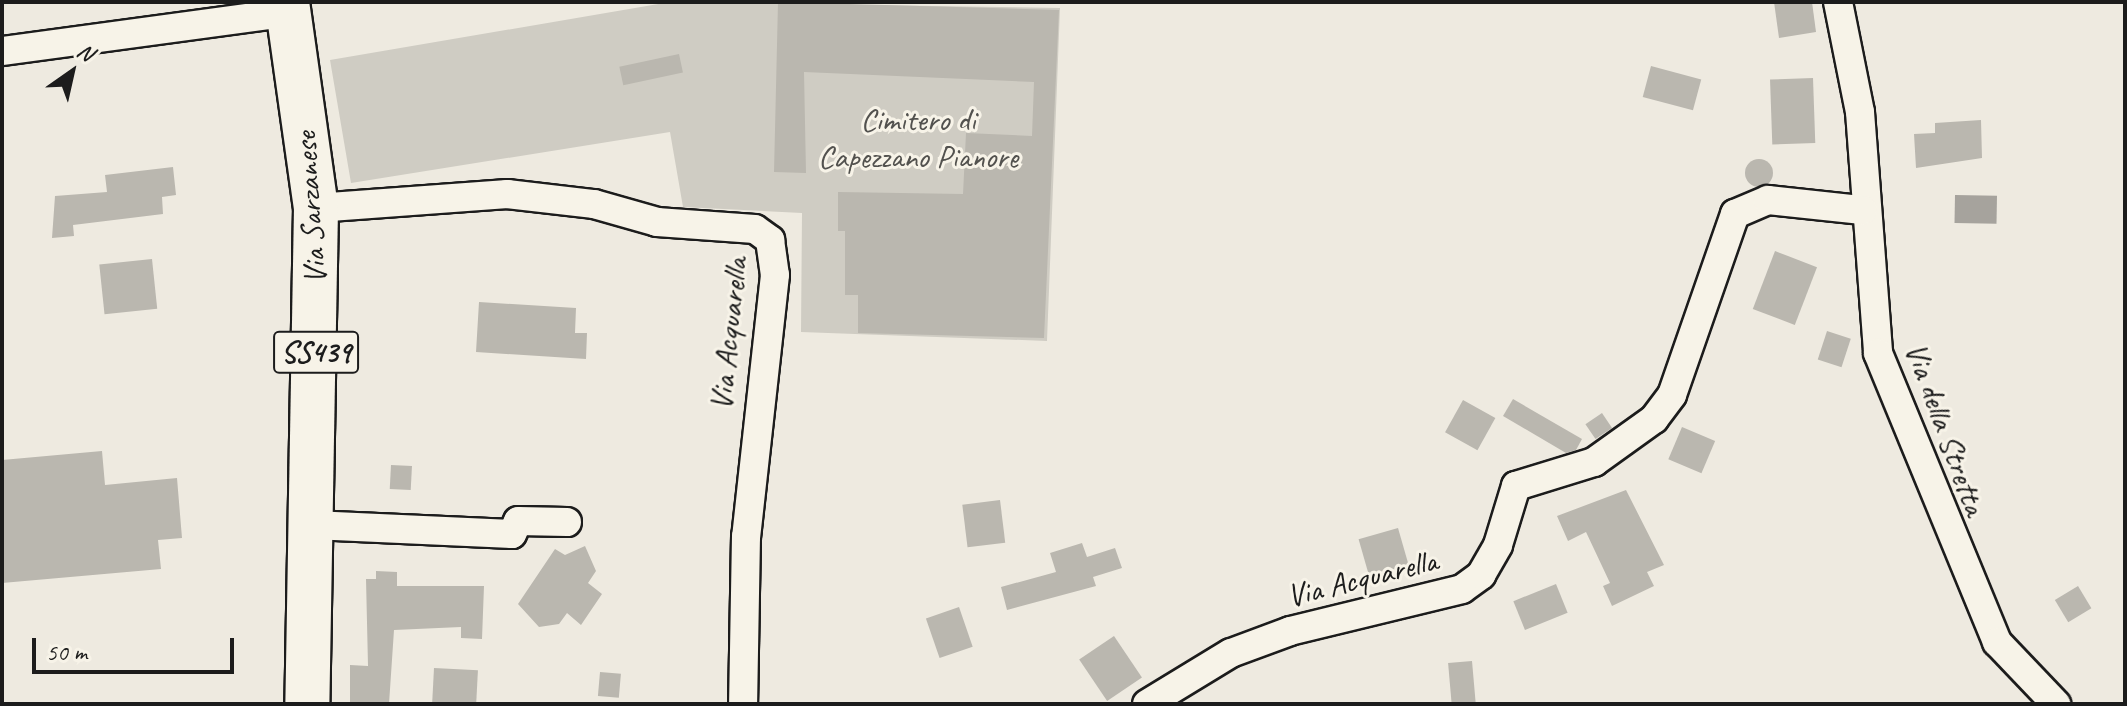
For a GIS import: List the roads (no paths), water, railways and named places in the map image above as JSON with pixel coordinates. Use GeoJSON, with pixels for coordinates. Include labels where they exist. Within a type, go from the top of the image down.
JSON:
{"type":"FeatureCollection","features":[{"type":"Feature","properties":{"kind":"main road","name":"Via Sarzanese"},"geometry":{"type":"LineString","coordinates":[[288,7],[316,208],[307,704]]}},
{"type":"Feature","properties":{"kind":"street","name":"Via della Stretta"},"geometry":{"type":"LineString","coordinates":[[1838,2],[1860,112],[1862,210],[1878,353],[1940,516],[1997,642],[2056,704]]}},
{"type":"Feature","properties":{"kind":"street"},"geometry":{"type":"LineString","coordinates":[[2,51],[288,7]]}},
{"type":"Feature","properties":{"kind":"street","name":"Via Acquarella"},"geometry":{"type":"LineString","coordinates":[[316,208],[507,194],[594,204],[657,222],[755,229],[770,240],[775,275],[746,536],[743,704]]}},
{"type":"Feature","properties":{"kind":"street","name":"Via Acquarella"},"geometry":{"type":"LineString","coordinates":[[1147,704],[1231,653],[1290,631],[1462,589],[1481,575],[1498,545],[1516,486],[1594,462],[1654,419],[1672,395],[1735,214],[1768,200],[1862,210]]}},
{"type":"Feature","properties":{"kind":"street"},"geometry":{"type":"LineString","coordinates":[[312,525],[512,534],[518,521],[567,522]]}},
{"type":"Feature","properties":{"kind":"park label","name":"Cimitero di Capezzano Pianore"},"geometry":{"type":"Point","coordinates":[918,140]}}]}
